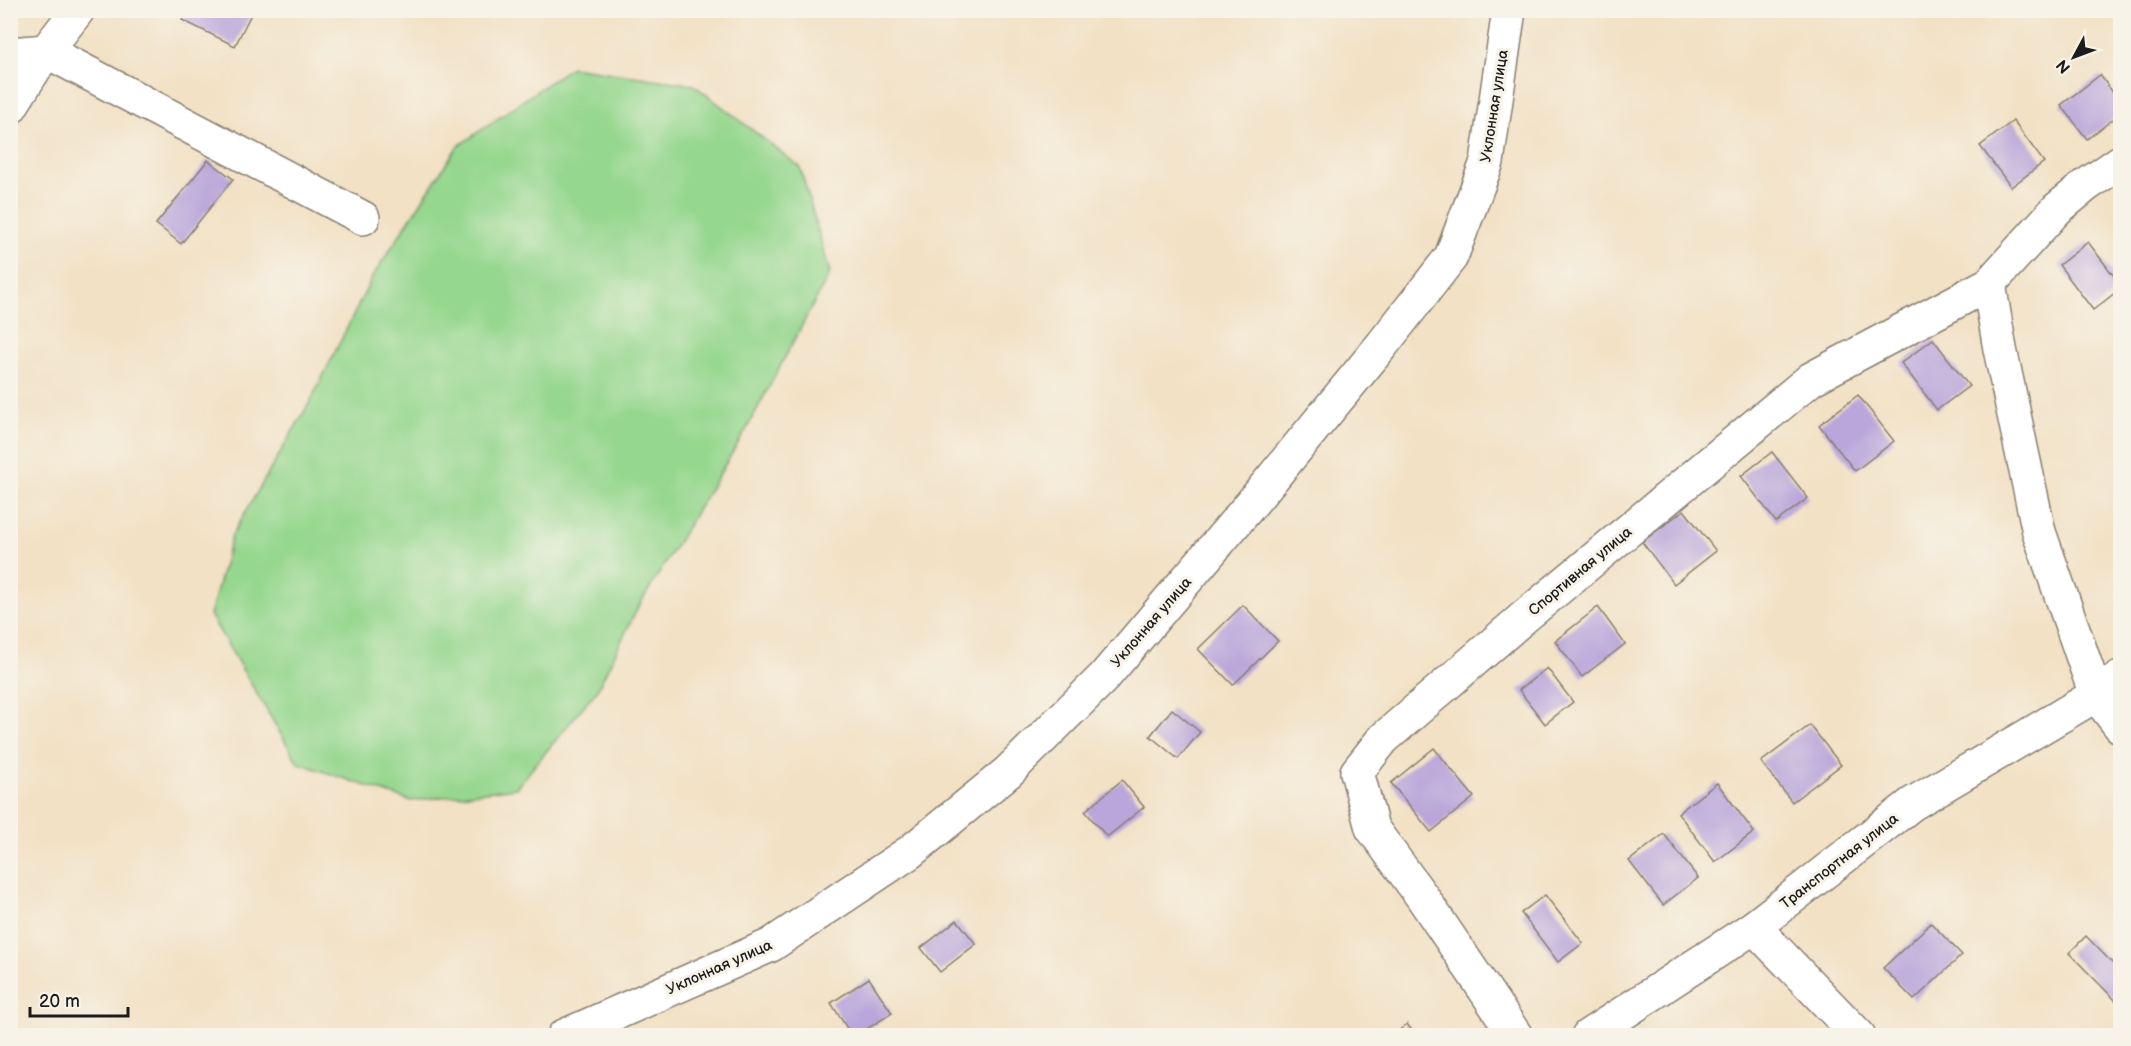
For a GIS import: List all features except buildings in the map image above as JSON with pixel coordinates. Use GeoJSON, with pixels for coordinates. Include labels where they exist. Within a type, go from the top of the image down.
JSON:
{"type":"FeatureCollection","features":[{"type":"Feature","properties":{"kind":"street"},"geometry":{"type":"LineString","coordinates":[[10,108],[46,51],[78,10]]}},
{"type":"Feature","properties":{"kind":"street","name":"Уклонная улица"},"geometry":{"type":"LineString","coordinates":[[564,1035],[771,945],[791,932],[910,852],[1008,772],[1104,677],[1259,496],[1451,257],[1487,162],[1509,10]]}},
{"type":"Feature","properties":{"kind":"street"},"geometry":{"type":"LineString","coordinates":[[10,54],[46,51],[363,218]]}},
{"type":"Feature","properties":{"kind":"street"},"geometry":{"type":"LineString","coordinates":[[2121,162],[2085,186],[2057,209],[1989,284],[2000,349],[2039,532],[2108,686],[2121,726]]}},
{"type":"Feature","properties":{"kind":"street","name":"Спортивная улица"},"geometry":{"type":"LineString","coordinates":[[1516,1035],[1372,828],[1357,772],[1383,739],[1523,618],[1811,379],[1989,284]]}},
{"type":"Feature","properties":{"kind":"street","name":"Транспортная улица"},"geometry":{"type":"LineString","coordinates":[[1588,1035],[1754,927],[1912,804],[2108,686]]}},
{"type":"Feature","properties":{"kind":"street"},"geometry":{"type":"LineString","coordinates":[[1754,927],[1859,1035]]}},
{"type":"Feature","properties":{"kind":"green space"},"geometry":{"type":"Polygon","coordinates":[[[571,67],[694,85],[800,167],[830,273],[745,432],[637,609],[597,690],[516,788],[411,801],[298,763],[210,615],[232,535],[310,402],[373,276],[457,147],[571,67]]]}}]}
